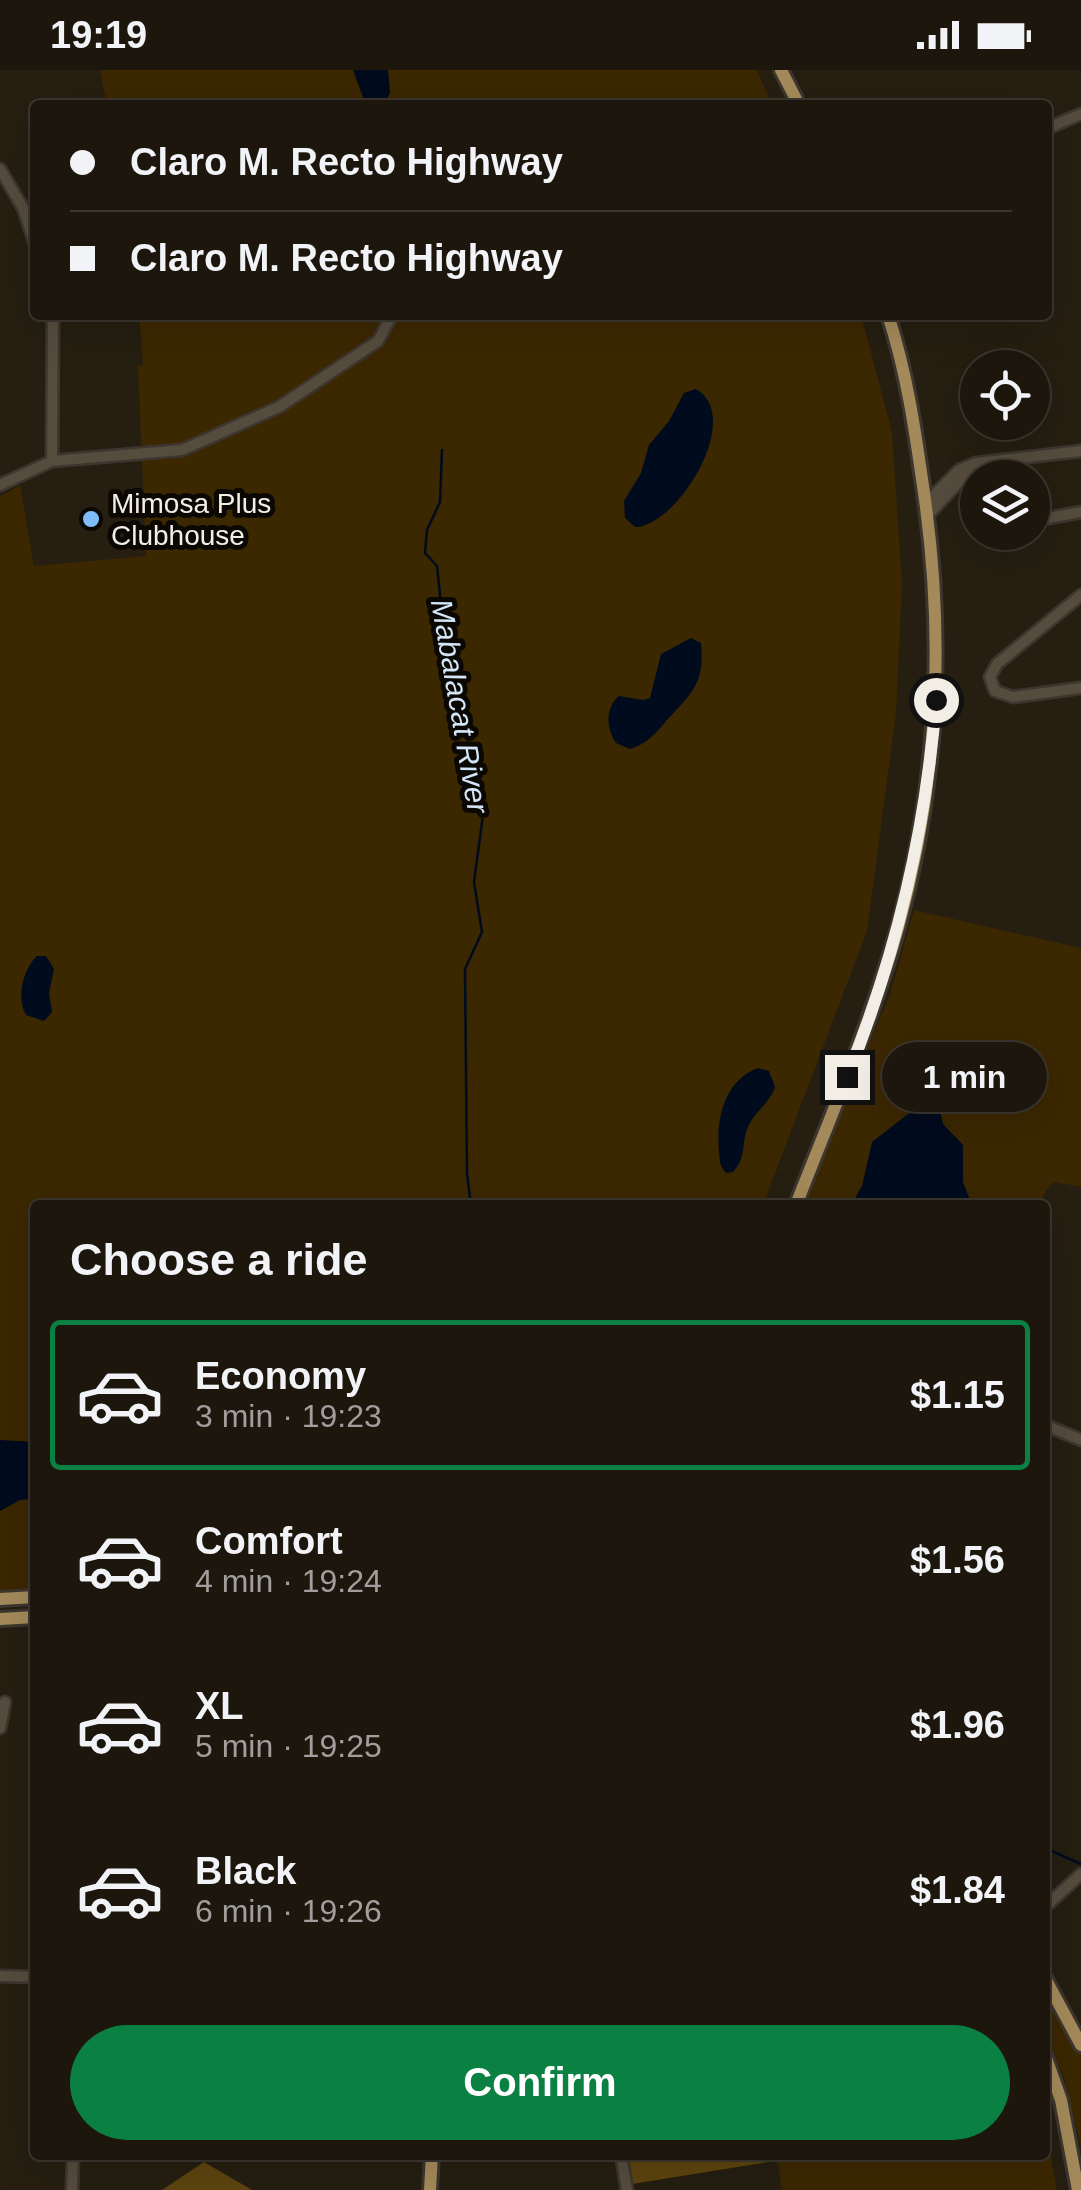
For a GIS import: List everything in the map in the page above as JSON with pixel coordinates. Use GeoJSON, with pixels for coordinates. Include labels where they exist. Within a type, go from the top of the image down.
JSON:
{"type":"FeatureCollection","features":[{"type":"Feature","properties":{"kind":"main road"},"geometry":{"type":"LineString","coordinates":[[781,70],[797,100]]}},
{"type":"Feature","properties":{"kind":"main road"},"geometry":{"type":"LineString","coordinates":[[798,1200],[868,1025],[898,927],[916,853],[931,750],[937,672],[934,583],[912,410],[889,320]]}},
{"type":"Feature","properties":{"kind":"main road"},"geometry":{"type":"LineString","coordinates":[[0,1599],[30,1597]]}},
{"type":"Feature","properties":{"kind":"main road"},"geometry":{"type":"LineString","coordinates":[[0,1619],[30,1617]]}},
{"type":"Feature","properties":{"kind":"main road"},"geometry":{"type":"LineString","coordinates":[[1050,1987],[1081,2046]]}},
{"type":"Feature","properties":{"kind":"main road"},"geometry":{"type":"LineString","coordinates":[[1050,2070],[1065,2117],[1078,2190]]}},
{"type":"Feature","properties":{"kind":"main road"},"geometry":{"type":"LineString","coordinates":[[430,2190],[432,2160]]}},
{"type":"Feature","properties":{"kind":"street"},"geometry":{"type":"LineString","coordinates":[[1052,126],[1081,114]]}},
{"type":"Feature","properties":{"kind":"street"},"geometry":{"type":"LineString","coordinates":[[0,169],[23,208],[30,229]]}},
{"type":"Feature","properties":{"kind":"street"},"geometry":{"type":"LineString","coordinates":[[52,461],[53,320]]}},
{"type":"Feature","properties":{"kind":"street"},"geometry":{"type":"LineString","coordinates":[[0,485],[52,461],[182,450],[202,442],[279,407],[378,341],[389,320]]}},
{"type":"Feature","properties":{"kind":"street"},"geometry":{"type":"LineString","coordinates":[[926,510],[958,470],[976,464],[1081,451]]}},
{"type":"Feature","properties":{"kind":"street"},"geometry":{"type":"LineString","coordinates":[[1050,518],[1081,512]]}},
{"type":"Feature","properties":{"kind":"street"},"geometry":{"type":"LineString","coordinates":[[1081,596],[996,664],[990,677],[995,691],[1013,697],[1081,688]]}},
{"type":"Feature","properties":{"kind":"street"},"geometry":{"type":"LineString","coordinates":[[1050,1427],[1081,1440]]}},
{"type":"Feature","properties":{"kind":"street"},"geometry":{"type":"LineString","coordinates":[[0,1728],[5,1702]]}},
{"type":"Feature","properties":{"kind":"street"},"geometry":{"type":"LineString","coordinates":[[1050,1903],[1078,1878]]}},
{"type":"Feature","properties":{"kind":"street"},"geometry":{"type":"LineString","coordinates":[[0,1976],[30,1977]]}},
{"type":"Feature","properties":{"kind":"street"},"geometry":{"type":"LineString","coordinates":[[72,2190],[73,2160]]}},
{"type":"Feature","properties":{"kind":"street"},"geometry":{"type":"LineString","coordinates":[[622,2160],[627,2190]]}},
{"type":"Feature","properties":{"kind":"shaded area"},"geometry":{"type":"Polygon","coordinates":[[[100,70],[757,70],[770,100],[106,100],[100,70]]]}},
{"type":"Feature","properties":{"kind":"shaded area"},"geometry":{"type":"Polygon","coordinates":[[[139,320],[862,320],[892,432],[902,584],[896,713],[867,931],[765,1200],[30,1200],[30,1590],[0,1593],[0,497],[20,485],[34,566],[146,556],[138,366],[143,365],[139,320]]]}},
{"type":"Feature","properties":{"kind":"shaded area"},"geometry":{"type":"Polygon","coordinates":[[[914,910],[1081,948],[1081,1187],[1054,1182],[1042,1200],[803,1200],[890,994],[914,910]]]}},
{"type":"Feature","properties":{"kind":"shaded area"},"geometry":{"type":"Polygon","coordinates":[[[1050,1992],[1081,2055],[1081,2147],[1065,2081],[1050,2044],[1050,1992]]]}},
{"type":"Feature","properties":{"kind":"shaded area"},"geometry":{"type":"Polygon","coordinates":[[[1050,2152],[1057,2190],[782,2190],[777,2160],[1050,2160],[1050,2152]]]}},
{"type":"Feature","properties":{"kind":"shaded area"},"geometry":{"type":"Polygon","coordinates":[[[628,2160],[775,2161],[632,2184],[628,2160]]]}},
{"type":"Feature","properties":{"kind":"shaded area"},"geometry":{"type":"Polygon","coordinates":[[[204,2162],[252,2190],[162,2190],[204,2162]]]}},
{"type":"Feature","properties":{"kind":"water"},"geometry":{"type":"Polygon","coordinates":[[[353,70],[388,70],[390,93],[386,100],[364,100],[353,70]]]}},
{"type":"Feature","properties":{"kind":"water"},"geometry":{"type":"Polygon","coordinates":[[[696,389],[709,403],[713,422],[700,468],[669,509],[652,522],[635,527],[625,518],[624,501],[641,473],[649,445],[669,421],[684,393],[696,389]]]}},
{"type":"Feature","properties":{"kind":"water"},"geometry":{"type":"Polygon","coordinates":[[[691,638],[701,643],[702,658],[693,690],[644,743],[630,749],[616,743],[608,718],[614,701],[619,696],[650,698],[661,654],[691,638]]]}},
{"type":"Feature","properties":{"kind":"water"},"geometry":{"type":"Polygon","coordinates":[[[37,956],[46,956],[54,969],[49,993],[52,1012],[44,1021],[26,1015],[21,992],[37,956]]]}},
{"type":"Feature","properties":{"kind":"water"},"geometry":{"type":"Polygon","coordinates":[[[758,1068],[769,1071],[775,1087],[748,1127],[737,1166],[726,1173],[720,1163],[721,1114],[737,1082],[758,1068]]]}},
{"type":"Feature","properties":{"kind":"water"},"geometry":{"type":"Polygon","coordinates":[[[930,1097],[938,1101],[943,1124],[963,1145],[963,1182],[970,1200],[854,1200],[862,1186],[872,1142],[930,1097]]]}},
{"type":"Feature","properties":{"kind":"water"},"geometry":{"type":"Polygon","coordinates":[[[0,1440],[30,1442],[30,1499],[20,1500],[0,1511],[0,1440]]]}},
{"type":"Feature","properties":{"kind":"waterway","name":"Mabalacat River"},"geometry":{"type":"LineString","coordinates":[[442,450],[440,502],[427,530],[425,553],[437,566],[446,654],[483,815],[474,882],[482,932],[465,969],[470,1200]]}},
{"type":"Feature","properties":{"kind":"waterway","name":"Mabalacat River"},"geometry":{"type":"LineString","coordinates":[[1050,1850],[1081,1864]]}},
{"type":"Feature","properties":{"kind":"place","name":"Mimosa Plus Clubhouse"},"geometry":{"type":"Point","coordinates":[91,519]}},
{"type":"Feature","properties":{"kind":"route"},"geometry":{"type":"LineString","coordinates":[[847,1077],[907,895],[936,700]]}}]}
